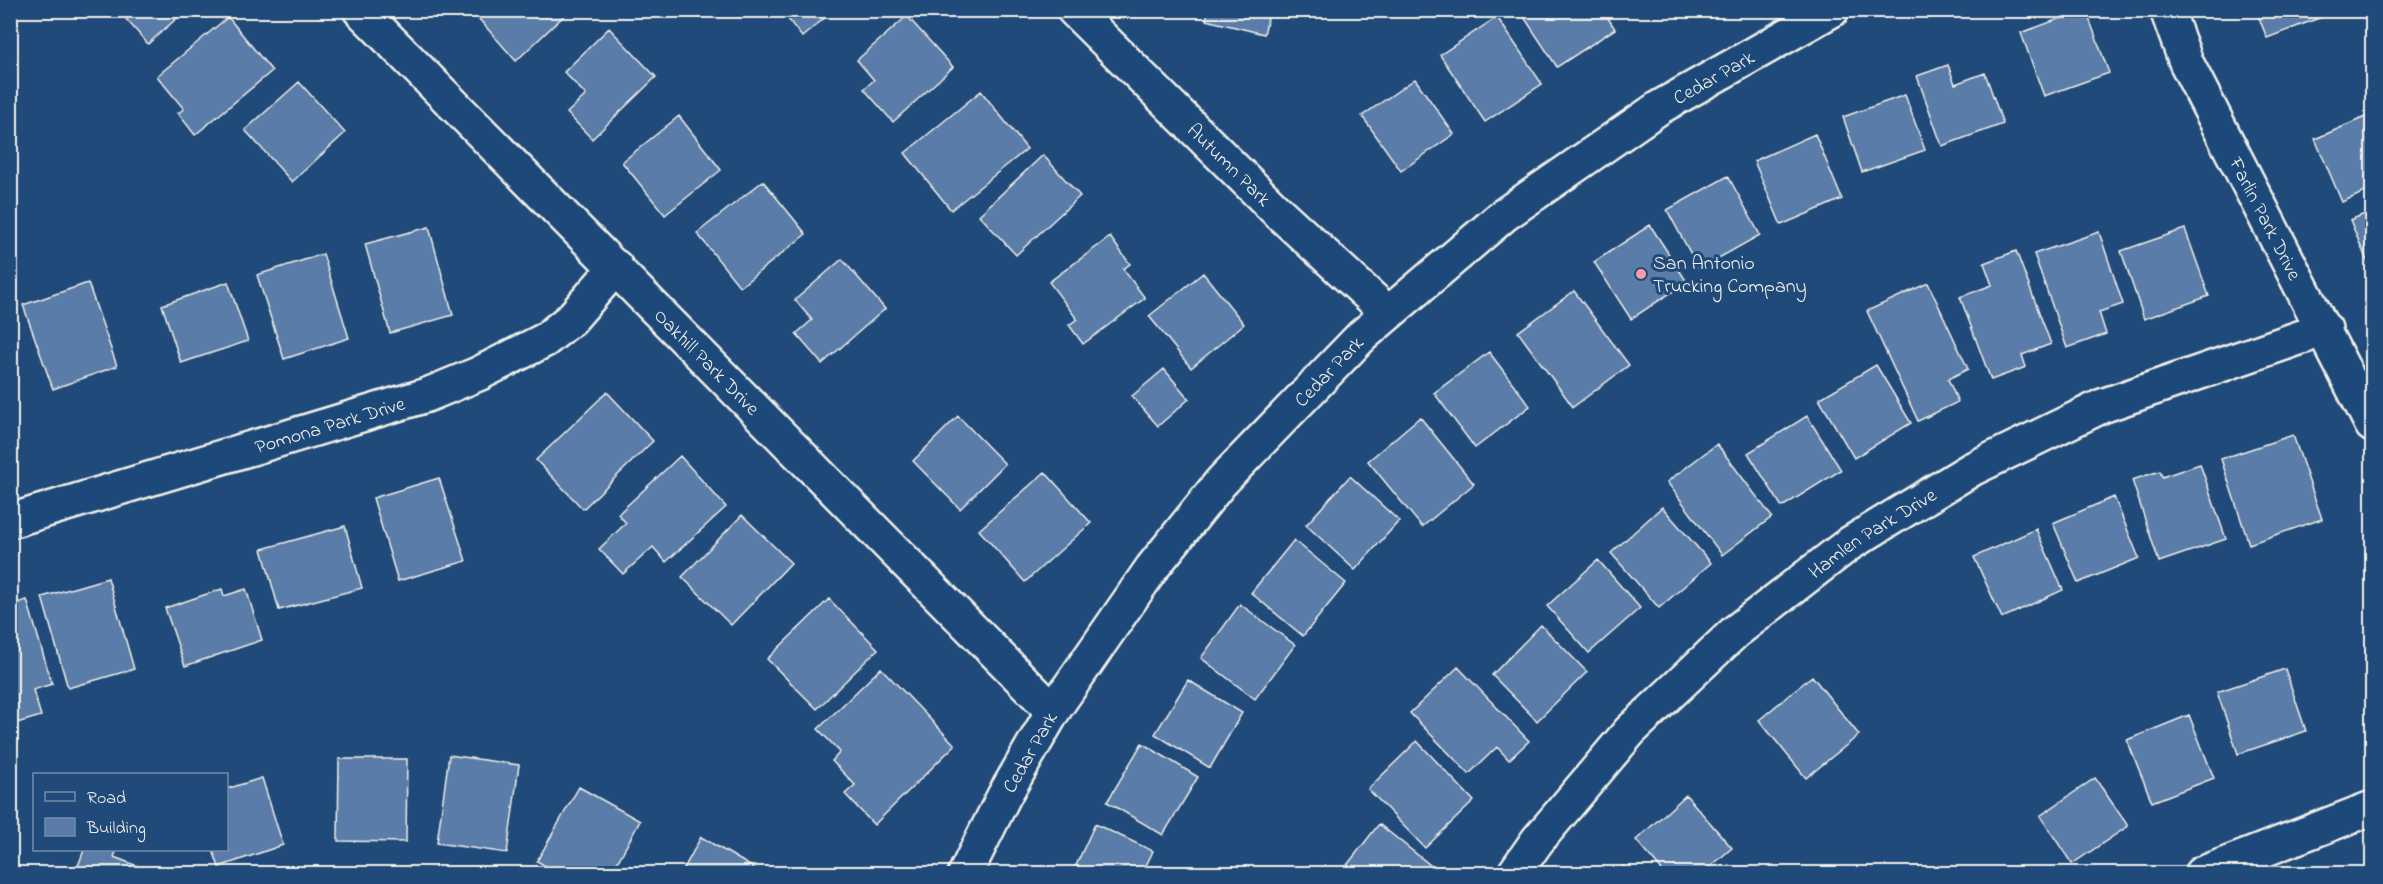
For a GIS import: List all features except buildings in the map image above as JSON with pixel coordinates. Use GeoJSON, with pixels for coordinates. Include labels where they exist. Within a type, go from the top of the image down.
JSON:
{"type":"FeatureCollection","features":[{"type":"Feature","properties":{"kind":"street","name":"Oakhill Park Drive"},"geometry":{"type":"LineString","coordinates":[[360,10],[1053,711]]}},
{"type":"Feature","properties":{"kind":"street","name":"Autumn Park"},"geometry":{"type":"LineString","coordinates":[[1074,10],[1277,211],[1388,313]]}},
{"type":"Feature","properties":{"kind":"street","name":"Cedar Park"},"geometry":{"type":"LineString","coordinates":[[965,873],[1004,796],[1053,711],[1152,568],[1221,482],[1362,336],[1504,215],[1660,106],[1832,10]]}},
{"type":"Feature","properties":{"kind":"street","name":"Farlin Park Drive"},"geometry":{"type":"LineString","coordinates":[[2167,10],[2186,63],[2373,424]]}},
{"type":"Feature","properties":{"kind":"street","name":"Pomona Park Drive"},"geometry":{"type":"LineString","coordinates":[[10,521],[427,395],[478,374],[545,340],[571,318],[616,267]]}},
{"type":"Feature","properties":{"kind":"street","name":"Hamlen Park Drive"},"geometry":{"type":"LineString","coordinates":[[1514,873],[1537,841],[1630,731],[1735,632],[1849,544],[1972,469],[2102,406],[2325,329]]}},
{"type":"Feature","properties":{"kind":"street"},"geometry":{"type":"LineString","coordinates":[[2201,873],[2373,808]]}},
{"type":"Feature","properties":{"kind":"place","name":"San Antonio Trucking Company"},"geometry":{"type":"Point","coordinates":[1641,274]}}]}
